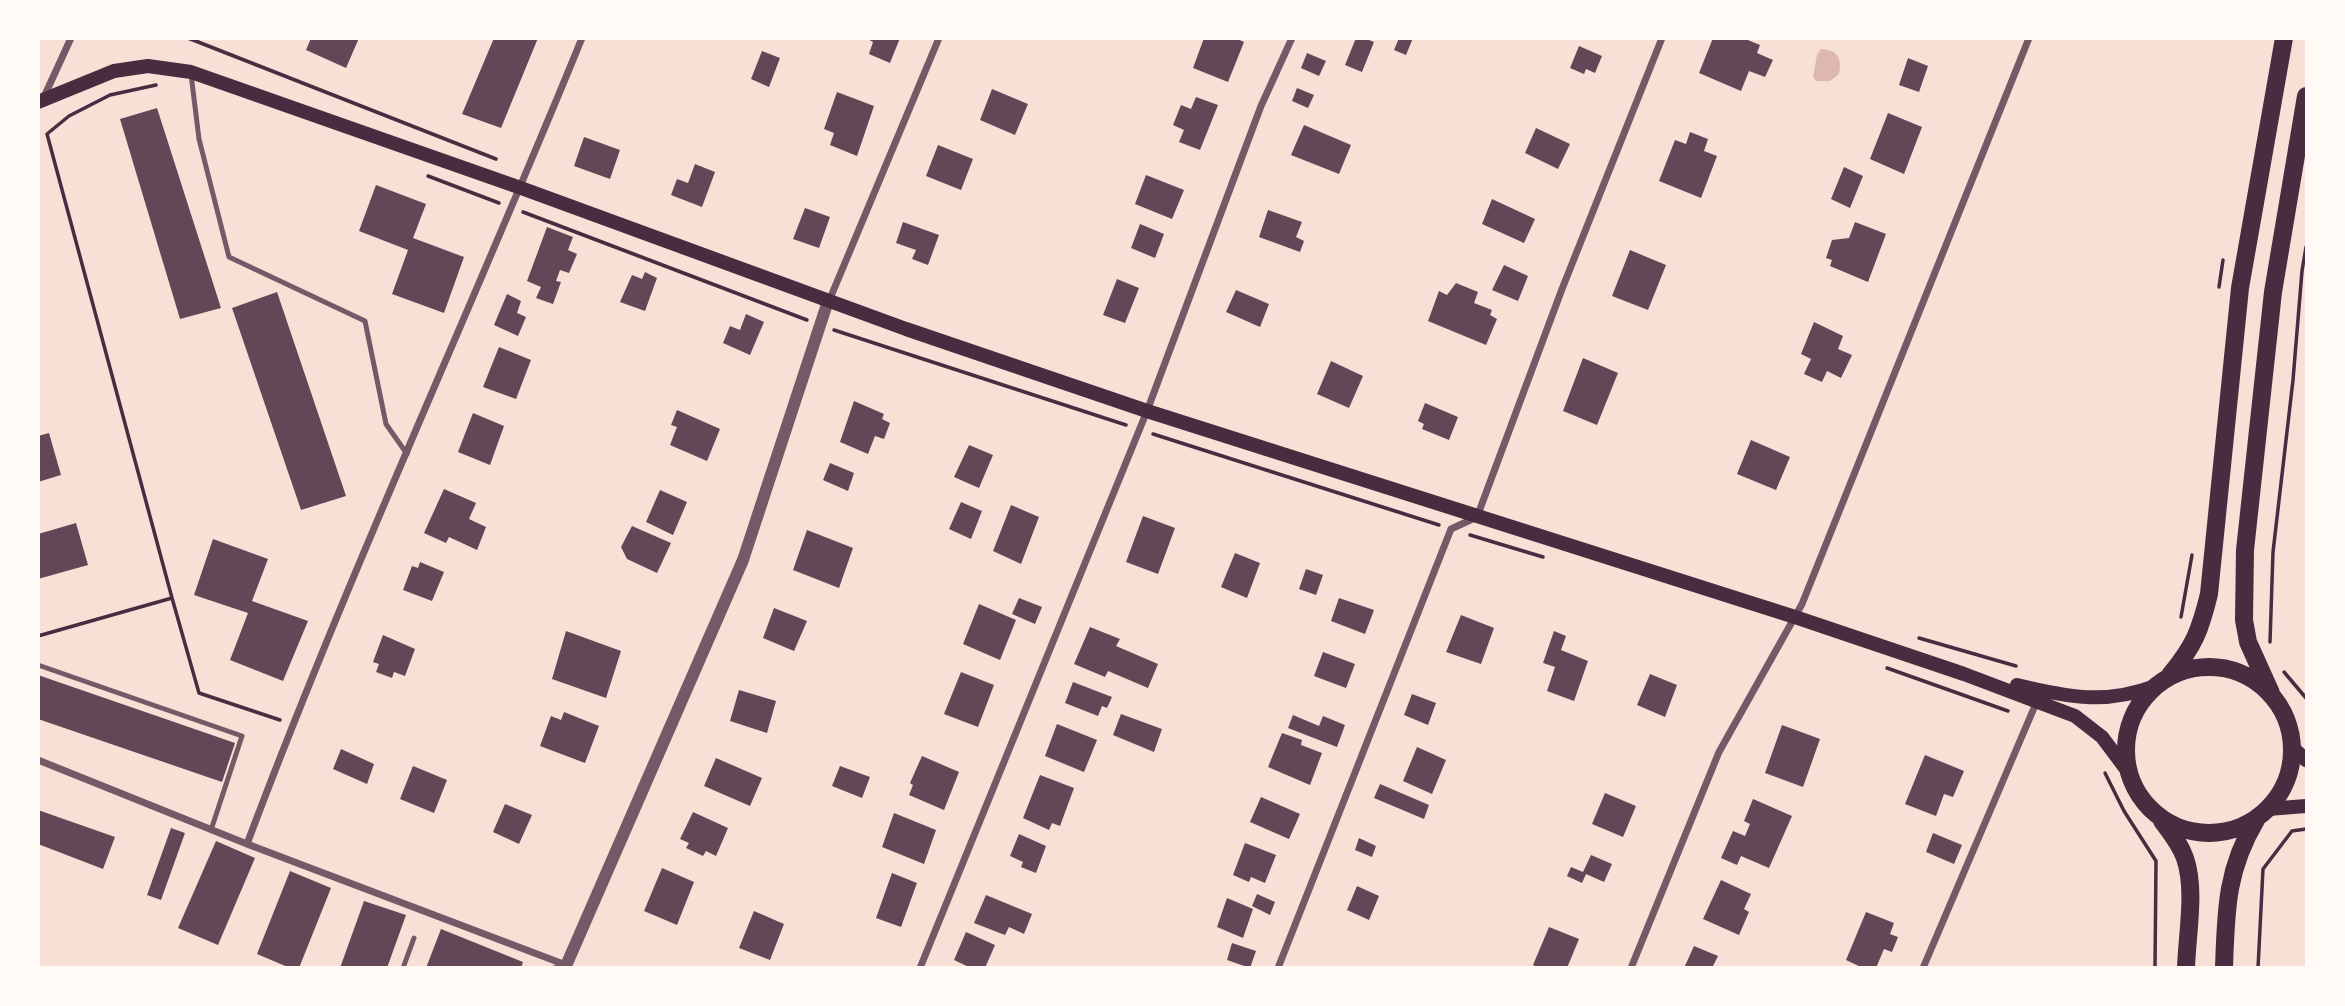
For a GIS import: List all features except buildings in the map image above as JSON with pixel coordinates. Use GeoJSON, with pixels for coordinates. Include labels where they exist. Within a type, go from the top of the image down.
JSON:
{"type":"FeatureCollection","features":[{"type":"Feature","properties":{"kind":"main road"},"geometry":{"type":"LineString","coordinates":[[2186,968],[2190,882],[2185,859],[2177,840],[2135,790],[2125,754],[2126,735],[2141,700],[2170,675],[2189,651],[2201,629],[2209,594],[2241,288],[2284,38]]}},
{"type":"Feature","properties":{"kind":"main road"},"geometry":{"type":"LineString","coordinates":[[40,103],[114,71],[148,66],[191,72],[521,188],[828,301],[1147,411],[1795,617],[1964,674],[2075,716],[2102,737],[2129,773]]}},
{"type":"Feature","properties":{"kind":"main road"},"geometry":{"type":"LineString","coordinates":[[2224,968],[2229,887],[2239,851],[2262,813],[2282,791],[2290,769],[2292,747],[2286,719],[2271,694],[2248,642],[2244,620],[2245,550],[2273,292],[2306,96]]}},
{"type":"Feature","properties":{"kind":"main road"},"geometry":{"type":"LineString","coordinates":[[2170,675],[2196,667],[2224,667],[2249,676],[2271,694]]}},
{"type":"Feature","properties":{"kind":"main road"},"geometry":{"type":"LineString","coordinates":[[1964,674],[2059,695],[2096,699],[2131,695],[2155,686]]}},
{"type":"Feature","properties":{"kind":"main road"},"geometry":{"type":"LineString","coordinates":[[2292,747],[2306,760]]}},
{"type":"Feature","properties":{"kind":"main road"},"geometry":{"type":"LineString","coordinates":[[2158,816],[2185,830],[2207,833],[2230,831],[2262,813],[2306,806]]}},
{"type":"Feature","properties":{"kind":"street"},"geometry":{"type":"LineString","coordinates":[[40,103],[71,38]]}},
{"type":"Feature","properties":{"kind":"street"},"geometry":{"type":"LineString","coordinates":[[247,844],[292,724],[521,188],[582,38]]}},
{"type":"Feature","properties":{"kind":"street"},"geometry":{"type":"LineString","coordinates":[[38,760],[562,967],[743,560],[828,301],[939,38]]}},
{"type":"Feature","properties":{"kind":"street"},"geometry":{"type":"LineString","coordinates":[[920,968],[1147,411],[1261,106],[1292,38]]}},
{"type":"Feature","properties":{"kind":"street"},"geometry":{"type":"LineString","coordinates":[[1278,968],[1451,529],[1477,517],[1562,289],[1662,38]]}},
{"type":"Feature","properties":{"kind":"street"},"geometry":{"type":"LineString","coordinates":[[1631,968],[1718,752],[1795,617],[1968,196],[2029,38]]}},
{"type":"Feature","properties":{"kind":"street"},"geometry":{"type":"LineString","coordinates":[[1923,968],[2037,701]]}},
{"type":"Feature","properties":{"kind":"lane"},"geometry":{"type":"LineString","coordinates":[[191,72],[199,139],[229,257],[365,321],[386,424],[407,454]]}},
{"type":"Feature","properties":{"kind":"lane"},"geometry":{"type":"LineString","coordinates":[[38,665],[242,736],[211,830]]}},
{"type":"Feature","properties":{"kind":"lane"},"geometry":{"type":"LineString","coordinates":[[403,968],[414,938]]}},
{"type":"Feature","properties":{"kind":"path"},"geometry":{"type":"LineString","coordinates":[[188,38],[528,171]]}},
{"type":"Feature","properties":{"kind":"path"},"geometry":{"type":"LineString","coordinates":[[160,85],[110,95],[69,116],[47,134],[199,693],[292,724]]}},
{"type":"Feature","properties":{"kind":"path"},"geometry":{"type":"LineString","coordinates":[[424,174],[821,326],[1555,561]]}},
{"type":"Feature","properties":{"kind":"path"},"geometry":{"type":"LineString","coordinates":[[2270,645],[2273,551],[2306,247]]}},
{"type":"Feature","properties":{"kind":"path"},"geometry":{"type":"LineString","coordinates":[[2218,294],[2224,254]]}},
{"type":"Feature","properties":{"kind":"path"},"geometry":{"type":"LineString","coordinates":[[2180,622],[2193,546]]}},
{"type":"Feature","properties":{"kind":"path"},"geometry":{"type":"LineString","coordinates":[[38,636],[172,598]]}},
{"type":"Feature","properties":{"kind":"path"},"geometry":{"type":"LineString","coordinates":[[1917,638],[2018,667]]}},
{"type":"Feature","properties":{"kind":"path"},"geometry":{"type":"LineString","coordinates":[[1875,664],[2029,719]]}},
{"type":"Feature","properties":{"kind":"path"},"geometry":{"type":"LineString","coordinates":[[2279,668],[2306,698]]}},
{"type":"Feature","properties":{"kind":"path"},"geometry":{"type":"LineString","coordinates":[[2104,770],[2124,811],[2156,861],[2155,968]]}},
{"type":"Feature","properties":{"kind":"path"},"geometry":{"type":"LineString","coordinates":[[2258,968],[2263,869],[2292,831],[2306,829]]}},
{"type":"Feature","properties":{"kind":"shaded area"},"geometry":{"type":"Polygon","coordinates":[[[1821,49],[1835,53],[1839,59],[1839,74],[1830,81],[1816,81],[1813,77],[1817,55],[1821,49]]]}}]}
